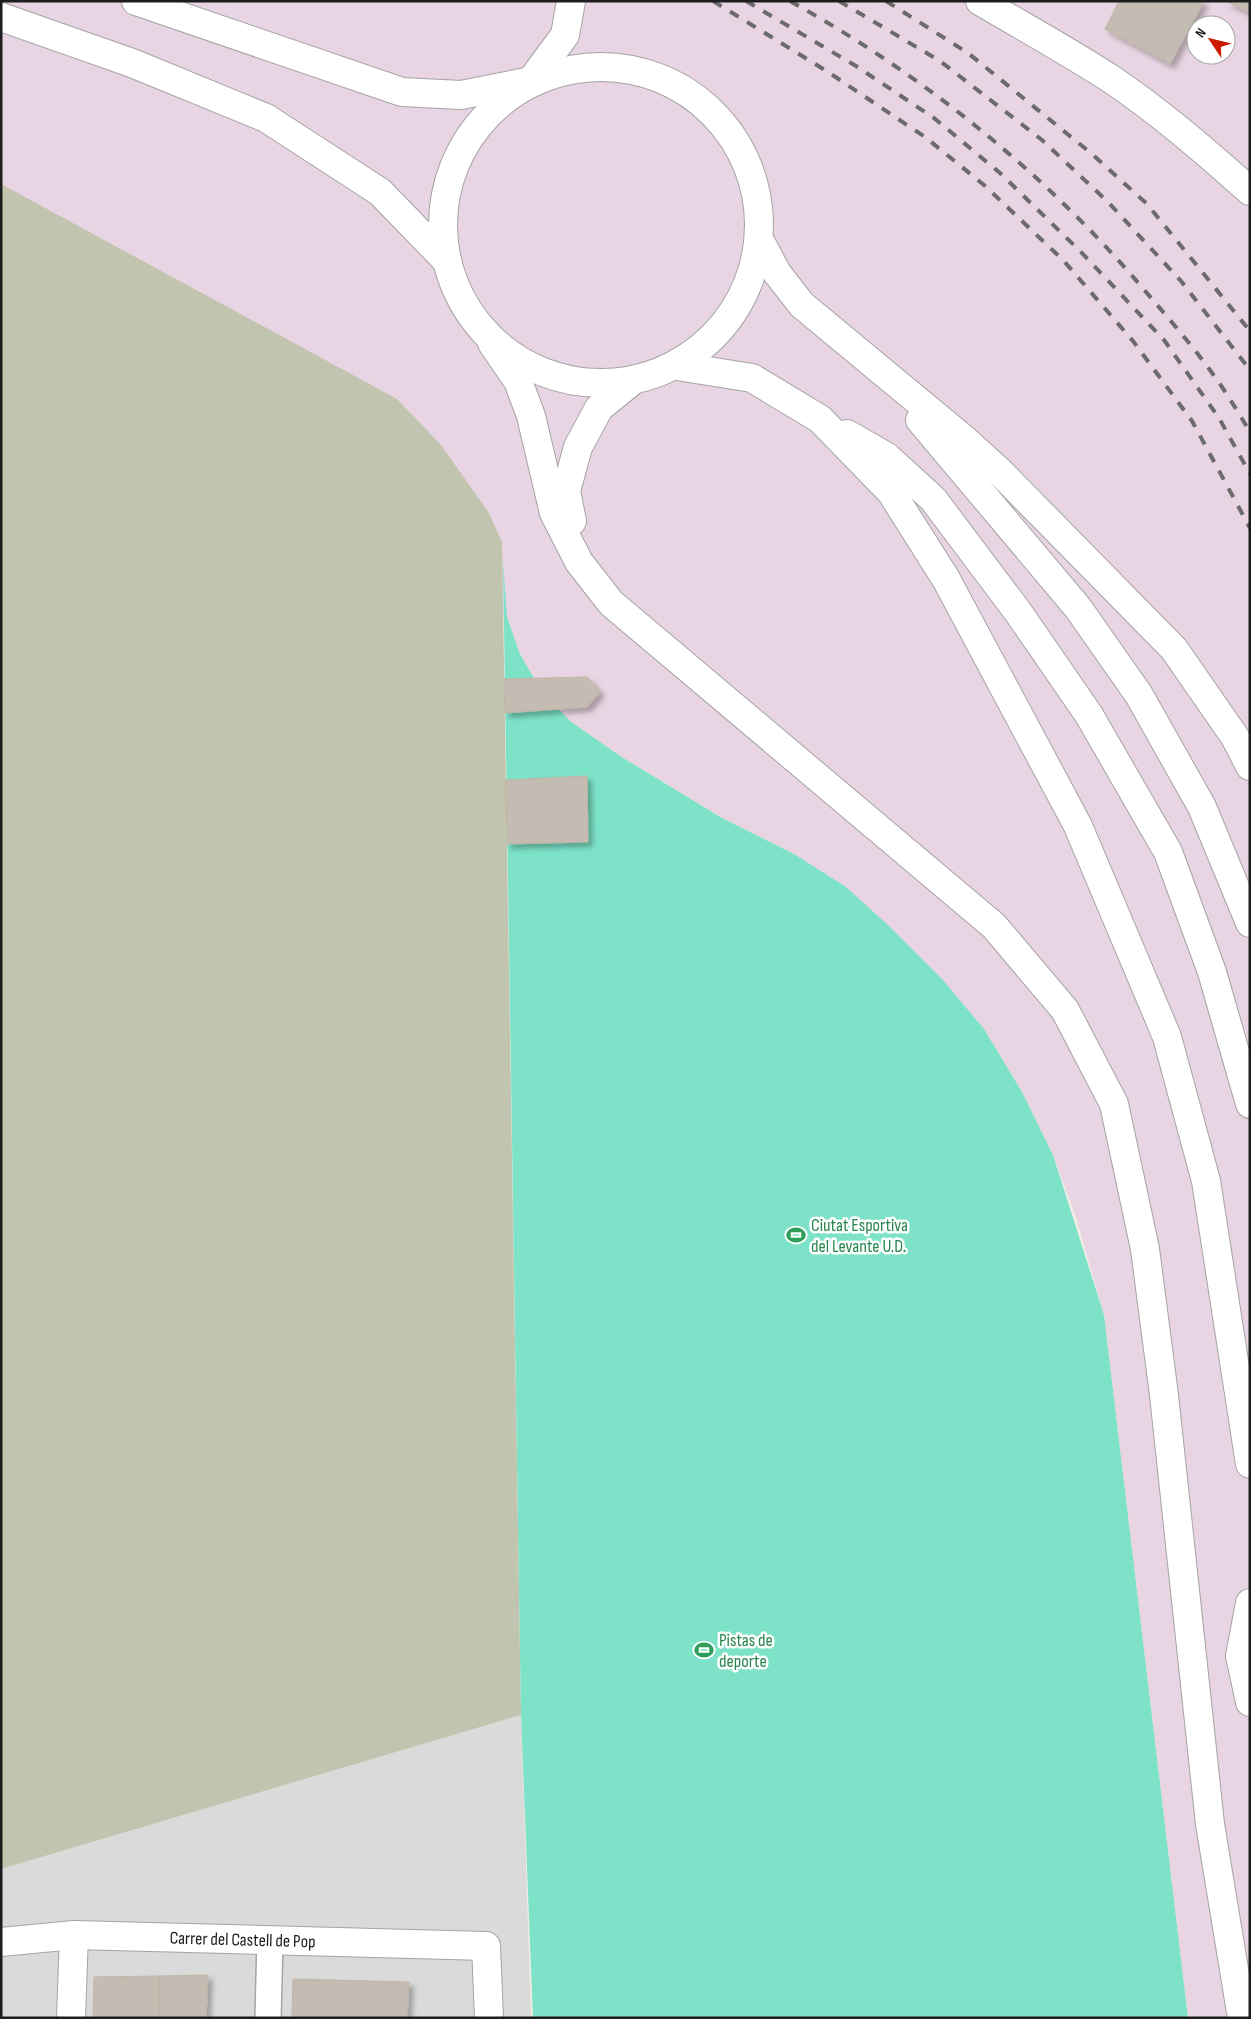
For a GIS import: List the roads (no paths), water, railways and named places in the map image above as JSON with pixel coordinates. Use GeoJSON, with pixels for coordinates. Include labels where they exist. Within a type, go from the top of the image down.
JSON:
{"type":"FeatureCollection","features":[{"type":"Feature","properties":{"kind":"street"},"geometry":{"type":"LineString","coordinates":[[136,1],[402,92],[461,95],[531,81],[590,66],[645,71],[695,95],[734,135],[756,185],[760,241],[740,301],[716,336],[677,366],[630,382],[581,384],[533,370],[492,343]]}},
{"type":"Feature","properties":{"kind":"street"},"geometry":{"type":"LineString","coordinates":[[571,1],[565,35],[531,81],[490,110],[457,155],[442,209],[444,258],[462,305],[492,343],[518,381],[531,416],[554,513],[580,562],[611,603],[994,926],[1066,1010],[1114,1104],[1146,1249],[1164,1395],[1210,1824],[1242,2018]]}},
{"type":"Feature","properties":{"kind":"street"},"geometry":{"type":"LineString","coordinates":[[980,1],[1111,80],[1174,126],[1250,191]]}},
{"type":"Feature","properties":{"kind":"street"},"geometry":{"type":"LineString","coordinates":[[1,17],[132,63],[266,118],[380,192],[444,258]]}},
{"type":"Feature","properties":{"kind":"street"},"geometry":{"type":"LineString","coordinates":[[760,241],[777,273],[802,305],[965,440],[998,470],[1174,649],[1236,736],[1250,766]]}},
{"type":"Feature","properties":{"kind":"street"},"geometry":{"type":"LineString","coordinates":[[870,362],[994,506],[1078,608],[1138,694],[1202,807],[1250,923]]}},
{"type":"Feature","properties":{"kind":"street"},"geometry":{"type":"LineString","coordinates":[[677,366],[752,378],[887,457],[933,499],[1018,612],[1089,715],[1168,852],[1212,972],[1250,1104]]}},
{"type":"Feature","properties":{"kind":"street"},"geometry":{"type":"LineString","coordinates":[[580,562],[566,491],[578,447],[599,408],[630,382]]}},
{"type":"Feature","properties":{"kind":"street"},"geometry":{"type":"LineString","coordinates":[[820,418],[891,492],[946,579],[1078,826],[1167,1037],[1206,1181],[1250,1464]]}},
{"type":"Feature","properties":{"kind":"street"},"geometry":{"type":"LineString","coordinates":[[1249,1601],[1240,1656],[1250,1702]]}},
{"type":"Feature","properties":{"kind":"street"},"geometry":{"type":"LineString","coordinates":[[71,2018],[74,1935]]}},
{"type":"Feature","properties":{"kind":"street","name":"Carrer del Castell de Pop"},"geometry":{"type":"LineString","coordinates":[[1,1942],[74,1935],[486,1946],[489,2018]]}},
{"type":"Feature","properties":{"kind":"street"},"geometry":{"type":"LineString","coordinates":[[268,2018],[270,1940]]}},
{"type":"Feature","properties":{"kind":"railway"},"geometry":{"type":"LineString","coordinates":[[713,1],[825,70],[925,137],[984,185],[1063,260],[1133,341],[1192,421],[1250,528]]}},
{"type":"Feature","properties":{"kind":"railway"},"geometry":{"type":"LineString","coordinates":[[746,1],[856,66],[934,118],[1000,173],[1081,252],[1164,340],[1219,418],[1250,474]]}},
{"type":"Feature","properties":{"kind":"railway"},"geometry":{"type":"LineString","coordinates":[[790,1],[841,31],[938,97],[1029,171],[1113,254],[1170,320],[1214,375],[1250,432]]}},
{"type":"Feature","properties":{"kind":"railway"},"geometry":{"type":"LineString","coordinates":[[839,1],[940,61],[1042,140],[1108,202],[1181,281],[1250,370]]}},
{"type":"Feature","properties":{"kind":"railway"},"geometry":{"type":"LineString","coordinates":[[886,1],[968,53],[1092,154],[1147,204],[1250,331]]}},
{"type":"Feature","properties":{"kind":"place","name":"Ciutat Esportiva del Levante U.D."},"geometry":{"type":"Point","coordinates":[796,1235]}},
{"type":"Feature","properties":{"kind":"place","name":"Pistas de deporte"},"geometry":{"type":"Point","coordinates":[704,1650]}}]}
